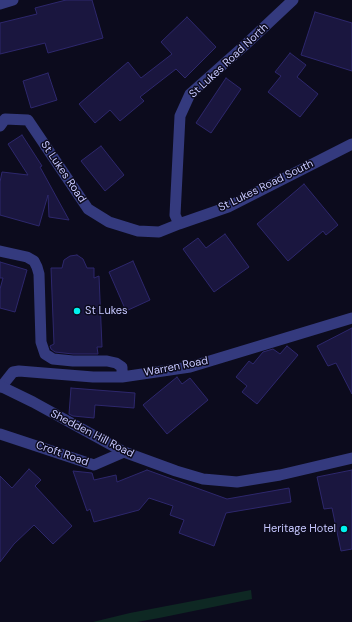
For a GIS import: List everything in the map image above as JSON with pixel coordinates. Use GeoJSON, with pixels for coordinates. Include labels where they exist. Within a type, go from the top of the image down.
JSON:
{"type":"FeatureCollection","features":[{"type":"Feature","properties":{"kind":"street"},"geometry":{"type":"LineString","coordinates":[[0,4],[13,0]]}},
{"type":"Feature","properties":{"kind":"street","name":"St Lukes Road North"},"geometry":{"type":"LineString","coordinates":[[179,224],[175,215],[180,116],[190,94],[293,0]]}},
{"type":"Feature","properties":{"kind":"street","name":"St Lukes Road"},"geometry":{"type":"LineString","coordinates":[[0,126],[5,119],[28,120],[88,209],[109,222],[138,231],[159,232],[179,224]]}},
{"type":"Feature","properties":{"kind":"street","name":"St Lukes Road South"},"geometry":{"type":"LineString","coordinates":[[179,224],[228,207],[352,144]]}},
{"type":"Feature","properties":{"kind":"street"},"geometry":{"type":"LineString","coordinates":[[0,251],[27,257],[34,261],[37,267],[39,274],[41,342],[45,354],[53,359],[116,362],[122,366],[122,377]]}},
{"type":"Feature","properties":{"kind":"street","name":"Warren Road"},"geometry":{"type":"LineString","coordinates":[[1,387],[14,372],[20,371],[93,377],[122,377],[190,367],[352,318]]}},
{"type":"Feature","properties":{"kind":"street","name":"Shedden Hill Road"},"geometry":{"type":"LineString","coordinates":[[1,387],[33,402],[124,452],[203,479],[237,482],[280,475],[352,458]]}},
{"type":"Feature","properties":{"kind":"street","name":"Croft Road"},"geometry":{"type":"LineString","coordinates":[[0,434],[94,465],[124,452]]}},
{"type":"Feature","properties":{"kind":"green space"},"geometry":{"type":"Polygon","coordinates":[[[251,590],[252,599],[159,618],[137,622],[93,622],[130,613],[251,590]]]}},
{"type":"Feature","properties":{"kind":"building"},"geometry":{"type":"Polygon","coordinates":[[[66,0],[92,0],[103,38],[48,53],[45,43],[0,54],[0,23],[37,14],[35,8],[66,0]]]}},
{"type":"Feature","properties":{"kind":"building"},"geometry":{"type":"Polygon","coordinates":[[[315,12],[352,23],[352,71],[301,55],[315,12]]]}},
{"type":"Feature","properties":{"kind":"building"},"geometry":{"type":"Polygon","coordinates":[[[187,17],[216,47],[185,78],[176,69],[140,97],[144,101],[120,121],[110,110],[95,123],[79,104],[128,62],[141,78],[172,54],[161,42],[187,17]]]}},
{"type":"Feature","properties":{"kind":"building"},"geometry":{"type":"Polygon","coordinates":[[[290,53],[306,65],[297,77],[318,94],[300,117],[268,92],[281,76],[275,72],[290,53]]]}},
{"type":"Feature","properties":{"kind":"building"},"geometry":{"type":"Polygon","coordinates":[[[48,73],[57,100],[31,108],[23,81],[48,73]]]}},
{"type":"Feature","properties":{"kind":"building"},"geometry":{"type":"Polygon","coordinates":[[[226,78],[241,89],[211,133],[196,123],[226,78]]]}},
{"type":"Feature","properties":{"kind":"building"},"geometry":{"type":"Polygon","coordinates":[[[22,135],[42,166],[40,167],[69,220],[49,217],[48,195],[39,226],[0,215],[0,182],[2,172],[28,175],[8,144],[22,135]]]}},
{"type":"Feature","properties":{"kind":"building"},"geometry":{"type":"Polygon","coordinates":[[[101,146],[124,175],[105,191],[81,161],[101,146]]]}},
{"type":"Feature","properties":{"kind":"building"},"geometry":{"type":"Polygon","coordinates":[[[304,184],[338,225],[326,235],[323,231],[288,261],[257,224],[304,184]]]}},
{"type":"Feature","properties":{"kind":"building"},"geometry":{"type":"Polygon","coordinates":[[[225,234],[249,267],[214,292],[183,249],[198,238],[206,248],[225,234]]]}},
{"type":"Feature","properties":{"kind":"building","name":"St Lukes"},"geometry":{"type":"Polygon","coordinates":[[[77,255],[83,259],[87,268],[94,268],[94,278],[99,276],[102,347],[97,347],[98,354],[55,352],[50,346],[54,344],[51,268],[62,268],[64,260],[70,256],[77,255]]]}},
{"type":"Feature","properties":{"kind":"building"},"geometry":{"type":"Polygon","coordinates":[[[133,261],[150,300],[126,311],[109,272],[133,261]]]}},
{"type":"Feature","properties":{"kind":"building"},"geometry":{"type":"Polygon","coordinates":[[[0,262],[27,270],[15,312],[0,308],[0,289],[3,278],[0,278],[0,262]]]}},
{"type":"Feature","properties":{"kind":"building"},"geometry":{"type":"Polygon","coordinates":[[[352,328],[352,394],[336,363],[328,366],[317,346],[352,328]]]}},
{"type":"Feature","properties":{"kind":"building"},"geometry":{"type":"Polygon","coordinates":[[[287,346],[298,355],[257,404],[242,392],[247,386],[236,377],[249,361],[253,364],[263,352],[273,349],[280,354],[287,346]]]}},
{"type":"Feature","properties":{"kind":"building"},"geometry":{"type":"Polygon","coordinates":[[[177,377],[182,384],[190,378],[208,400],[167,434],[143,405],[177,377]]]}},
{"type":"Feature","properties":{"kind":"building"},"geometry":{"type":"Polygon","coordinates":[[[71,388],[135,393],[134,408],[95,405],[94,418],[73,416],[69,414],[71,388]]]}},
{"type":"Feature","properties":{"kind":"building"},"geometry":{"type":"Polygon","coordinates":[[[29,469],[41,480],[35,486],[72,526],[53,544],[34,525],[14,544],[0,562],[0,476],[12,488],[29,469]]]}},
{"type":"Feature","properties":{"kind":"building"},"geometry":{"type":"Polygon","coordinates":[[[147,470],[227,499],[289,488],[291,502],[226,513],[214,546],[179,533],[184,520],[170,515],[173,506],[149,498],[139,510],[94,522],[90,509],[87,511],[73,471],[92,473],[94,480],[116,475],[117,482],[147,470]]]}},
{"type":"Feature","properties":{"kind":"building","name":"Heritage Hotel"},"geometry":{"type":"Polygon","coordinates":[[[352,470],[352,549],[341,551],[332,508],[324,509],[317,477],[352,470]]]}},
{"type":"Feature","properties":{"kind":"place","name":"St Lukes"},"geometry":{"type":"Point","coordinates":[77,311]}},
{"type":"Feature","properties":{"kind":"place","name":"Heritage Hotel"},"geometry":{"type":"Point","coordinates":[344,529]}}]}
